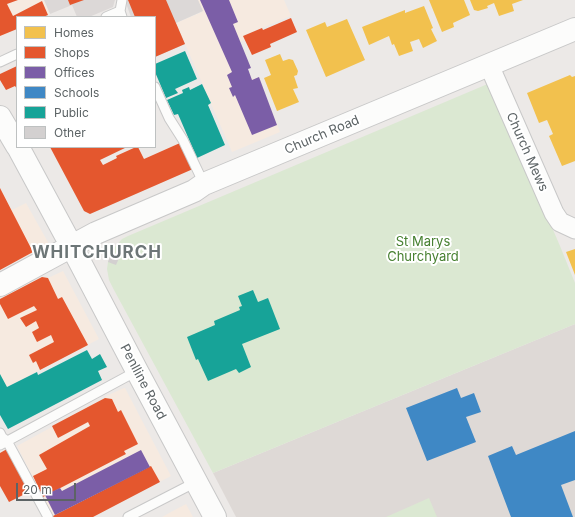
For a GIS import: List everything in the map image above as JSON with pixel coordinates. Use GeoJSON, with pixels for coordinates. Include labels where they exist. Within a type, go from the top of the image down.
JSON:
{"type":"FeatureCollection","features":[{"type":"Feature","properties":{"kind":"street","name":"Church Road"},"geometry":{"type":"LineString","coordinates":[[0,285],[96,233],[194,191],[204,184],[575,29]]}},
{"type":"Feature","properties":{"kind":"street","name":"Church Mews"},"geometry":{"type":"LineString","coordinates":[[489,65],[554,213],[560,222],[575,229]]}},
{"type":"Feature","properties":{"kind":"street","name":"Penlline Road"},"geometry":{"type":"LineString","coordinates":[[0,117],[16,144]]}},
{"type":"Feature","properties":{"kind":"street","name":"Penlline Road"},"geometry":{"type":"LineString","coordinates":[[18,148],[215,517]]}},
{"type":"Feature","properties":{"kind":"lane"},"geometry":{"type":"LineString","coordinates":[[111,16],[121,14],[122,0]]}},
{"type":"Feature","properties":{"kind":"lane"},"geometry":{"type":"LineString","coordinates":[[0,62],[16,54]]}},
{"type":"Feature","properties":{"kind":"lane"},"geometry":{"type":"LineString","coordinates":[[156,89],[169,118],[183,140],[204,184]]}},
{"type":"Feature","properties":{"kind":"lane"},"geometry":{"type":"LineString","coordinates":[[4,443],[137,371]]}},
{"type":"Feature","properties":{"kind":"lane"},"geometry":{"type":"LineString","coordinates":[[0,433],[4,443],[48,517]]}},
{"type":"Feature","properties":{"kind":"lane"},"geometry":{"type":"LineString","coordinates":[[128,517],[196,482]]}},
{"type":"Feature","properties":{"kind":"shaded area"},"geometry":{"type":"Polygon","coordinates":[[[0,0],[44,0],[50,14],[45,16],[16,16],[16,29],[0,36],[0,0]]]}},
{"type":"Feature","properties":{"kind":"shaded area"},"geometry":{"type":"Polygon","coordinates":[[[44,0],[115,0],[113,7],[91,16],[77,16],[72,5],[50,14],[44,0]]]}},
{"type":"Feature","properties":{"kind":"shaded area"},"geometry":{"type":"Polygon","coordinates":[[[127,0],[198,0],[203,11],[176,23],[185,44],[156,57],[156,16],[131,16],[127,6],[127,0]]]}},
{"type":"Feature","properties":{"kind":"shaded area"},"geometry":{"type":"Polygon","coordinates":[[[198,0],[284,0],[291,16],[244,35],[245,40],[240,42],[251,68],[248,69],[252,79],[259,77],[280,132],[232,152],[176,23],[202,12],[198,0]]]}},
{"type":"Feature","properties":{"kind":"shaded area"},"geometry":{"type":"Polygon","coordinates":[[[0,188],[12,210],[26,203],[49,244],[0,270],[0,188]]]}},
{"type":"Feature","properties":{"kind":"shaded area"},"geometry":{"type":"Polygon","coordinates":[[[63,271],[99,339],[0,391],[0,299],[42,277],[48,278],[63,271]]]}},
{"type":"Feature","properties":{"kind":"shaded area"},"geometry":{"type":"Polygon","coordinates":[[[575,324],[575,517],[236,517],[213,473],[575,324]]]}},
{"type":"Feature","properties":{"kind":"shaded area"},"geometry":{"type":"Polygon","coordinates":[[[124,388],[171,476],[93,517],[53,517],[17,446],[105,398],[106,396],[124,388]]]}},
{"type":"Feature","properties":{"kind":"shaded area"},"geometry":{"type":"Polygon","coordinates":[[[186,504],[193,517],[162,517],[171,512],[186,504]]]}},
{"type":"Feature","properties":{"kind":"green space","name":"St Marys Churchyard"},"geometry":{"type":"Polygon","coordinates":[[[490,83],[575,283],[575,324],[213,473],[109,280],[107,269],[108,262],[114,248],[122,239],[128,236],[490,83]]]}},
{"type":"Feature","properties":{"kind":"green space"},"geometry":{"type":"Polygon","coordinates":[[[429,498],[437,517],[386,517],[429,498]]]}},
{"type":"Feature","properties":{"kind":"building: Homes"},"geometry":{"type":"Polygon","coordinates":[[[429,0],[464,0],[470,15],[453,23],[454,27],[442,32],[429,0]]]}},
{"type":"Feature","properties":{"kind":"building: Homes"},"geometry":{"type":"Polygon","coordinates":[[[470,0],[523,0],[512,4],[514,11],[499,16],[494,3],[487,6],[488,8],[478,11],[474,10],[470,0]]]}},
{"type":"Feature","properties":{"kind":"building: Homes"},"geometry":{"type":"Polygon","coordinates":[[[424,6],[433,28],[431,29],[437,41],[423,48],[419,39],[410,42],[413,51],[399,56],[394,44],[392,45],[389,36],[369,45],[362,27],[405,10],[405,13],[424,6]]]}},
{"type":"Feature","properties":{"kind":"building: Homes"},"geometry":{"type":"Polygon","coordinates":[[[347,19],[365,60],[326,77],[306,30],[325,22],[327,27],[347,19]]]}},
{"type":"Feature","properties":{"kind":"building: Homes"},"geometry":{"type":"Polygon","coordinates":[[[280,54],[283,61],[289,59],[293,60],[298,71],[297,75],[294,76],[298,88],[293,89],[299,102],[277,111],[264,78],[271,75],[265,60],[280,54]]]}},
{"type":"Feature","properties":{"kind":"building: Homes"},"geometry":{"type":"Polygon","coordinates":[[[570,75],[572,77],[575,76],[575,161],[562,166],[549,136],[553,134],[547,120],[539,123],[527,93],[570,75]]]}},
{"type":"Feature","properties":{"kind":"building: Homes"},"geometry":{"type":"Polygon","coordinates":[[[575,249],[575,275],[566,252],[575,249]]]}},
{"type":"Feature","properties":{"kind":"building: Shops"},"geometry":{"type":"Polygon","coordinates":[[[0,0],[18,0],[7,4],[13,16],[42,1],[48,15],[16,16],[16,29],[0,36],[0,0]]]}},
{"type":"Feature","properties":{"kind":"building: Shops"},"geometry":{"type":"Polygon","coordinates":[[[68,0],[84,0],[70,5],[68,0]]]}},
{"type":"Feature","properties":{"kind":"building: Shops"},"geometry":{"type":"Polygon","coordinates":[[[128,0],[166,0],[185,44],[156,57],[156,16],[135,16],[128,0]]]}},
{"type":"Feature","properties":{"kind":"building: Shops"},"geometry":{"type":"Polygon","coordinates":[[[291,18],[297,32],[270,44],[271,47],[252,55],[243,36],[262,28],[263,30],[291,18]]]}},
{"type":"Feature","properties":{"kind":"building: Shops"},"geometry":{"type":"Polygon","coordinates":[[[16,66],[16,88],[15,86],[6,90],[0,80],[0,74],[16,66]]]}},
{"type":"Feature","properties":{"kind":"building: Shops"},"geometry":{"type":"Polygon","coordinates":[[[180,143],[193,169],[90,214],[84,211],[51,148],[125,148],[100,160],[103,165],[117,158],[116,156],[134,148],[138,148],[144,159],[180,143]]]}},
{"type":"Feature","properties":{"kind":"building: Shops"},"geometry":{"type":"Polygon","coordinates":[[[0,188],[33,252],[0,270],[0,188]]]}},
{"type":"Feature","properties":{"kind":"building: Shops"},"geometry":{"type":"Polygon","coordinates":[[[42,277],[48,278],[58,299],[62,297],[88,345],[40,370],[36,361],[33,363],[29,355],[54,342],[51,335],[37,342],[32,332],[39,328],[36,321],[26,327],[20,318],[37,310],[34,306],[8,319],[0,304],[0,299],[42,277]]]}},
{"type":"Feature","properties":{"kind":"building: Shops"},"geometry":{"type":"Polygon","coordinates":[[[105,398],[112,399],[118,412],[121,410],[138,444],[124,451],[126,454],[43,497],[33,476],[47,469],[39,455],[90,426],[88,422],[58,438],[52,426],[105,398]]]}},
{"type":"Feature","properties":{"kind":"building: Shops"},"geometry":{"type":"Polygon","coordinates":[[[7,449],[29,492],[9,502],[0,486],[0,453],[7,449]]]}},
{"type":"Feature","properties":{"kind":"building: Shops"},"geometry":{"type":"Polygon","coordinates":[[[151,466],[160,482],[93,517],[51,517],[151,466]]]}},
{"type":"Feature","properties":{"kind":"building: Offices"},"geometry":{"type":"Polygon","coordinates":[[[200,0],[229,0],[238,22],[233,24],[251,68],[248,69],[252,80],[259,77],[277,125],[252,135],[235,95],[233,97],[229,88],[232,87],[227,75],[232,72],[200,0]]]}},
{"type":"Feature","properties":{"kind":"building: Offices"},"geometry":{"type":"Polygon","coordinates":[[[141,450],[150,467],[55,515],[45,495],[60,488],[62,491],[141,450]]]}},
{"type":"Feature","properties":{"kind":"building: Schools"},"geometry":{"type":"Polygon","coordinates":[[[457,388],[461,398],[474,393],[481,412],[466,417],[476,442],[427,461],[406,408],[457,388]]]}},
{"type":"Feature","properties":{"kind":"building: Schools"},"geometry":{"type":"Polygon","coordinates":[[[575,431],[575,480],[561,485],[573,517],[511,517],[488,456],[512,446],[516,455],[575,431]]]}},
{"type":"Feature","properties":{"kind":"building: Public"},"geometry":{"type":"Polygon","coordinates":[[[185,51],[197,79],[175,89],[178,93],[166,98],[156,74],[156,64],[185,51]]]}},
{"type":"Feature","properties":{"kind":"building: Public"},"geometry":{"type":"Polygon","coordinates":[[[202,84],[211,103],[208,105],[225,145],[197,158],[178,114],[174,115],[167,100],[183,93],[182,90],[189,87],[190,90],[202,84]]]}},
{"type":"Feature","properties":{"kind":"building: Public"},"geometry":{"type":"Polygon","coordinates":[[[253,290],[258,302],[268,298],[280,329],[242,344],[251,367],[239,373],[236,369],[208,381],[198,359],[196,360],[187,337],[215,325],[214,321],[240,310],[239,307],[242,306],[238,296],[253,290]]]}},
{"type":"Feature","properties":{"kind":"building: Public"},"geometry":{"type":"Polygon","coordinates":[[[87,350],[92,359],[100,354],[107,367],[98,371],[102,380],[8,429],[0,415],[0,374],[7,387],[37,372],[38,375],[87,350]]]}},
{"type":"Feature","properties":{"kind":"building: Other"},"geometry":{"type":"Polygon","coordinates":[[[111,253],[120,256],[116,265],[108,262],[111,253]]]}},
{"type":"Feature","properties":{"kind":"district","name":"WHITCHURCH"},"geometry":{"type":"Point","coordinates":[97,253]}}]}
